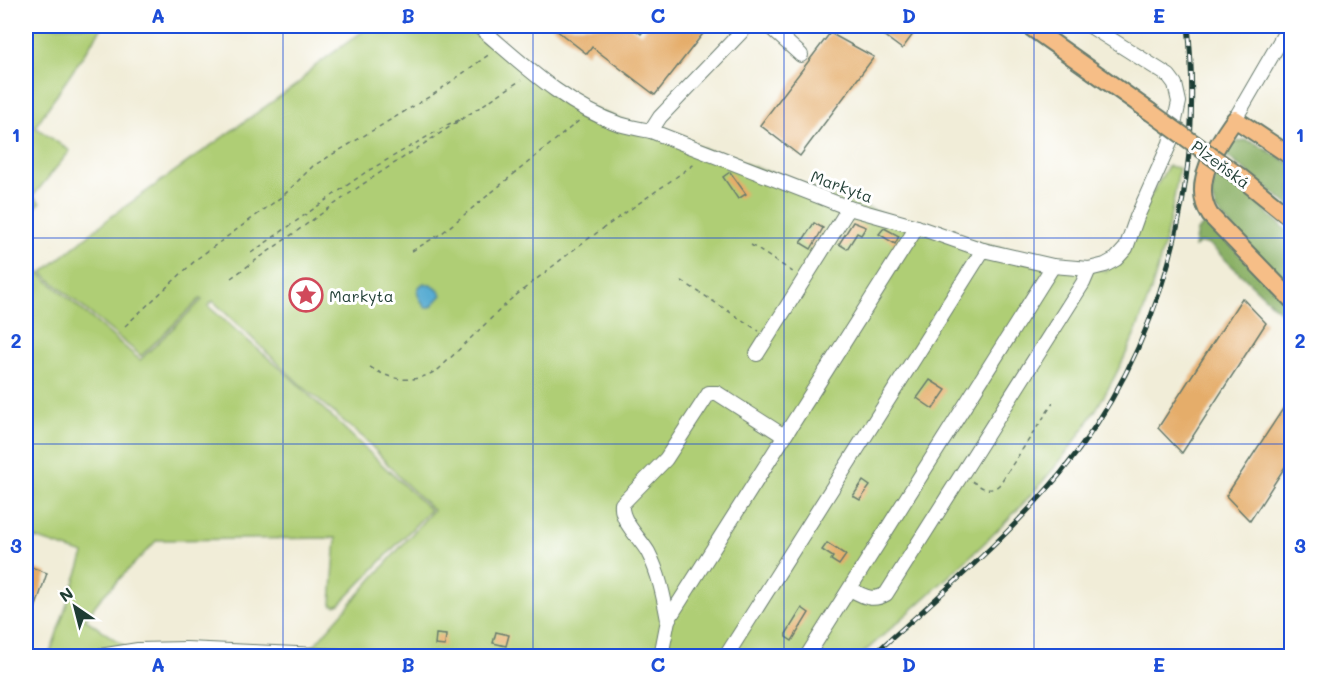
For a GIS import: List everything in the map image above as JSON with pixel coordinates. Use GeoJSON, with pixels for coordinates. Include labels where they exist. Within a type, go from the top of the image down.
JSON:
{"type":"FeatureCollection","features":[{"type":"Feature","properties":{"kind":"main road","name":"Plzeňská"},"geometry":{"type":"LineString","coordinates":[[1029,26],[1239,176],[1292,219]]}},
{"type":"Feature","properties":{"kind":"main road"},"geometry":{"type":"LineString","coordinates":[[1292,157],[1235,118],[1218,143],[1207,171],[1203,200],[1206,208],[1222,228],[1292,300]]}},
{"type":"Feature","properties":{"kind":"street","name":"Markyta"},"geometry":{"type":"LineString","coordinates":[[478,26],[532,73],[591,111],[619,124],[651,131],[849,208],[917,227],[983,250],[1053,266],[1089,269],[1106,265],[1116,259],[1126,248],[1137,217],[1170,143],[1179,111],[1175,84],[1160,69],[1090,26]]}},
{"type":"Feature","properties":{"kind":"street"},"geometry":{"type":"LineString","coordinates":[[651,131],[660,117],[747,26]]}},
{"type":"Feature","properties":{"kind":"street"},"geometry":{"type":"LineString","coordinates":[[769,26],[801,55]]}},
{"type":"Feature","properties":{"kind":"street"},"geometry":{"type":"LineString","coordinates":[[1235,118],[1289,26]]}},
{"type":"Feature","properties":{"kind":"street"},"geometry":{"type":"LineString","coordinates":[[757,354],[849,208]]}},
{"type":"Feature","properties":{"kind":"street"},"geometry":{"type":"LineString","coordinates":[[661,657],[668,620],[917,227]]}},
{"type":"Feature","properties":{"kind":"street"},"geometry":{"type":"LineString","coordinates":[[726,657],[983,250]]}},
{"type":"Feature","properties":{"kind":"street"},"geometry":{"type":"LineString","coordinates":[[807,657],[1053,266]]}},
{"type":"Feature","properties":{"kind":"street"},"geometry":{"type":"LineString","coordinates":[[850,589],[871,599],[886,594],[1083,284],[1089,269]]}},
{"type":"Feature","properties":{"kind":"street"},"geometry":{"type":"LineString","coordinates":[[668,620],[657,574],[649,553],[622,515],[622,504],[625,499],[666,459],[709,393],[717,393],[784,436]]}},
{"type":"Feature","properties":{"kind":"street"},"geometry":{"type":"LineString","coordinates":[[100,657],[138,650],[186,649],[341,657]]}},
{"type":"Feature","properties":{"kind":"path"},"geometry":{"type":"LineString","coordinates":[[125,326],[198,258],[284,195],[313,166],[434,94],[501,46]]}},
{"type":"Feature","properties":{"kind":"path"},"geometry":{"type":"LineString","coordinates":[[231,278],[363,184],[532,73]]}},
{"type":"Feature","properties":{"kind":"path"},"geometry":{"type":"LineString","coordinates":[[412,251],[442,233],[591,111]]}},
{"type":"Feature","properties":{"kind":"path"},"geometry":{"type":"LineString","coordinates":[[251,253],[366,172],[449,124],[466,118]]}},
{"type":"Feature","properties":{"kind":"path"},"geometry":{"type":"LineString","coordinates":[[370,367],[386,377],[410,380],[433,373],[510,300],[590,238],[711,153]]}},
{"type":"Feature","properties":{"kind":"path"},"geometry":{"type":"LineString","coordinates":[[751,245],[804,279]]}},
{"type":"Feature","properties":{"kind":"path"},"geometry":{"type":"LineString","coordinates":[[681,281],[768,337]]}},
{"type":"Feature","properties":{"kind":"path"},"geometry":{"type":"LineString","coordinates":[[961,474],[985,489],[995,488],[1053,404]]}},
{"type":"Feature","properties":{"kind":"green space"},"geometry":{"type":"Polygon","coordinates":[[[26,26],[103,26],[35,127],[70,151],[33,196],[40,203],[26,217],[26,26]]]}},
{"type":"Feature","properties":{"kind":"green space"},"geometry":{"type":"Polygon","coordinates":[[[370,26],[478,26],[574,102],[946,236],[1107,271],[1168,166],[1179,168],[1165,241],[1144,311],[1114,377],[1096,409],[1052,471],[973,554],[860,656],[341,656],[306,654],[433,510],[365,439],[303,387],[213,301],[208,306],[289,376],[430,510],[340,604],[335,606],[331,604],[336,538],[157,540],[100,599],[85,619],[126,647],[97,650],[81,657],[49,656],[84,554],[26,535],[26,262],[140,360],[202,300],[200,299],[141,356],[42,273],[112,216],[300,82],[311,69],[370,26]]]}},
{"type":"Feature","properties":{"kind":"green space"},"geometry":{"type":"Polygon","coordinates":[[[1244,140],[1255,143],[1291,164],[1291,207],[1222,152],[1228,144],[1244,140]]]}},
{"type":"Feature","properties":{"kind":"green space"},"geometry":{"type":"Polygon","coordinates":[[[1216,174],[1248,195],[1291,234],[1291,291],[1216,210],[1211,195],[1216,174]]]}},
{"type":"Feature","properties":{"kind":"green space"},"geometry":{"type":"Polygon","coordinates":[[[1207,222],[1291,306],[1291,322],[1210,245],[1201,243],[1194,247],[1197,231],[1207,222]]]}},
{"type":"Feature","properties":{"kind":"water"},"geometry":{"type":"Polygon","coordinates":[[[424,283],[435,287],[442,295],[431,307],[425,307],[417,291],[424,283]]]}},
{"type":"Feature","properties":{"kind":"building"},"geometry":{"type":"Polygon","coordinates":[[[551,26],[630,26],[641,34],[647,26],[709,26],[655,95],[592,47],[587,54],[551,26]]]}},
{"type":"Feature","properties":{"kind":"building"},"geometry":{"type":"Polygon","coordinates":[[[871,26],[904,26],[914,33],[902,49],[871,26]]]}},
{"type":"Feature","properties":{"kind":"building"},"geometry":{"type":"Polygon","coordinates":[[[830,33],[874,57],[800,156],[760,125],[830,33]]]}},
{"type":"Feature","properties":{"kind":"building"},"geometry":{"type":"Polygon","coordinates":[[[730,172],[746,194],[738,199],[723,177],[730,172]]]}},
{"type":"Feature","properties":{"kind":"building"},"geometry":{"type":"Polygon","coordinates":[[[853,222],[866,227],[861,235],[857,233],[847,249],[839,244],[853,222]]]}},
{"type":"Feature","properties":{"kind":"building"},"geometry":{"type":"Polygon","coordinates":[[[814,223],[823,228],[811,249],[801,243],[814,223]]]}},
{"type":"Feature","properties":{"kind":"building"},"geometry":{"type":"Polygon","coordinates":[[[884,228],[899,236],[895,244],[879,234],[884,228]]]}},
{"type":"Feature","properties":{"kind":"building"},"geometry":{"type":"Polygon","coordinates":[[[1242,298],[1266,323],[1182,453],[1158,428],[1242,298]]]}},
{"type":"Feature","properties":{"kind":"building"},"geometry":{"type":"Polygon","coordinates":[[[930,380],[946,390],[933,409],[917,398],[930,380]]]}},
{"type":"Feature","properties":{"kind":"building"},"geometry":{"type":"Polygon","coordinates":[[[1292,395],[1292,456],[1250,521],[1226,496],[1292,395]]]}},
{"type":"Feature","properties":{"kind":"building"},"geometry":{"type":"Polygon","coordinates":[[[863,481],[870,486],[860,500],[853,496],[863,481]]]}},
{"type":"Feature","properties":{"kind":"building"},"geometry":{"type":"Polygon","coordinates":[[[827,543],[846,555],[839,565],[831,560],[833,557],[822,550],[827,543]]]}},
{"type":"Feature","properties":{"kind":"building"},"geometry":{"type":"Polygon","coordinates":[[[28,566],[47,573],[26,633],[26,575],[28,566]]]}},
{"type":"Feature","properties":{"kind":"building"},"geometry":{"type":"Polygon","coordinates":[[[802,608],[809,613],[792,641],[786,637],[786,634],[802,608]]]}},
{"type":"Feature","properties":{"kind":"building"},"geometry":{"type":"Polygon","coordinates":[[[496,632],[509,635],[506,646],[493,643],[496,632]]]}},
{"type":"Feature","properties":{"kind":"building"},"geometry":{"type":"Polygon","coordinates":[[[436,634],[446,635],[445,646],[435,645],[436,634]]]}},
{"type":"Feature","properties":{"kind":"railway"},"geometry":{"type":"LineString","coordinates":[[872,656],[970,568],[1039,498],[1061,473],[1096,425],[1126,373],[1150,318],[1169,262],[1182,204],[1190,145],[1192,85],[1188,26]]}},
{"type":"Feature","properties":{"kind":"place","name":"Markyta"},"geometry":{"type":"Point","coordinates":[306,295]}}]}
